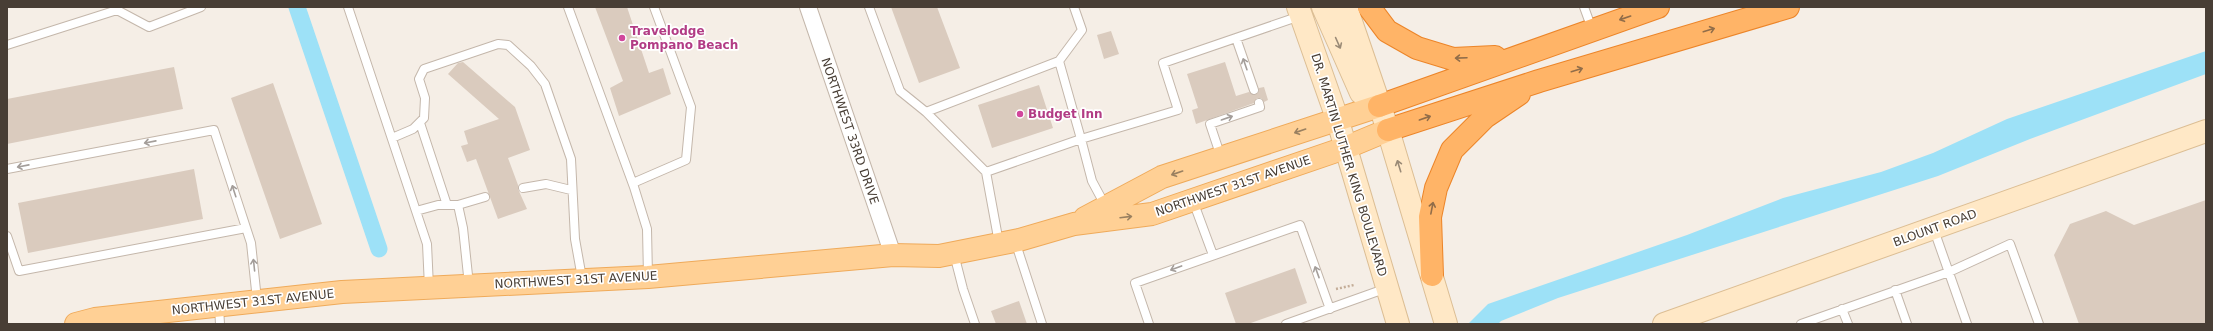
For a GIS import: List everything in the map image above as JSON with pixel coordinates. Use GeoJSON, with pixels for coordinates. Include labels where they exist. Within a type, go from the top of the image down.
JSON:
{"type":"FeatureCollection","features":[{"type":"Feature","properties":{"kind":"highway"},"geometry":{"type":"LineString","coordinates":[[1368,7],[1387,31],[1417,48],[1453,59],[1514,56]]}},
{"type":"Feature","properties":{"kind":"highway"},"geometry":{"type":"LineString","coordinates":[[1379,106],[1514,56],[1658,7]]}},
{"type":"Feature","properties":{"kind":"highway"},"geometry":{"type":"LineString","coordinates":[[1388,130],[1539,81],[1784,8]]}},
{"type":"Feature","properties":{"kind":"highway"},"geometry":{"type":"LineString","coordinates":[[1432,275],[1430,217],[1436,188],[1452,150],[1485,117],[1539,81]]}},
{"type":"Feature","properties":{"kind":"main road"},"geometry":{"type":"LineString","coordinates":[[1323,7],[1361,93],[1379,106]]}},
{"type":"Feature","properties":{"kind":"main road"},"geometry":{"type":"LineString","coordinates":[[1346,7],[1388,130],[1446,324]]}},
{"type":"Feature","properties":{"kind":"main road","name":"DR. MARTIN LUTHER KING BOULEVARD"},"geometry":{"type":"LineString","coordinates":[[1299,11],[1337,118],[1398,324]]}},
{"type":"Feature","properties":{"kind":"main road","name":"NORTHWEST 31ST AVENUE"},"geometry":{"type":"LineString","coordinates":[[1074,224],[1162,177],[1337,118],[1379,106]]}},
{"type":"Feature","properties":{"kind":"main road","name":"NORTHWEST 31ST AVENUE"},"geometry":{"type":"LineString","coordinates":[[76,324],[95,319],[219,315],[257,302],[342,292],[648,277],[893,255],[939,256],[1007,243],[1074,224],[1152,214],[1345,148],[1388,130]]}},
{"type":"Feature","properties":{"kind":"main road","name":"BLOUNT ROAD"},"geometry":{"type":"LineString","coordinates":[[1664,324],[2206,131]]}},
{"type":"Feature","properties":{"kind":"street","name":"NORTHWEST 33RD DRIVE"},"geometry":{"type":"LineString","coordinates":[[808,7],[893,255]]}},
{"type":"Feature","properties":{"kind":"lane"},"geometry":{"type":"LineString","coordinates":[[7,45],[117,9],[149,27],[201,7]]}},
{"type":"Feature","properties":{"kind":"lane"},"geometry":{"type":"LineString","coordinates":[[348,7],[427,244],[429,288]]}},
{"type":"Feature","properties":{"kind":"lane"},"geometry":{"type":"LineString","coordinates":[[568,7],[633,183],[646,229],[648,277]]}},
{"type":"Feature","properties":{"kind":"lane"},"geometry":{"type":"LineString","coordinates":[[633,183],[686,160],[691,107],[654,7]]}},
{"type":"Feature","properties":{"kind":"lane"},"geometry":{"type":"LineString","coordinates":[[869,7],[900,91],[926,112],[986,172],[1007,243],[1042,324]]}},
{"type":"Feature","properties":{"kind":"lane"},"geometry":{"type":"LineString","coordinates":[[926,112],[1059,61],[1082,30],[1074,7]]}},
{"type":"Feature","properties":{"kind":"lane"},"geometry":{"type":"LineString","coordinates":[[1584,7],[1592,30]]}},
{"type":"Feature","properties":{"kind":"lane"},"geometry":{"type":"LineString","coordinates":[[986,172],[1081,139],[1178,110],[1163,63],[1236,38],[1299,11]]}},
{"type":"Feature","properties":{"kind":"lane"},"geometry":{"type":"LineString","coordinates":[[1236,38],[1254,90]]}},
{"type":"Feature","properties":{"kind":"lane"},"geometry":{"type":"LineString","coordinates":[[392,138],[413,129],[424,118],[425,98],[419,79],[424,69],[498,44],[508,45],[531,66],[545,84],[570,159],[575,239],[582,280]]}},
{"type":"Feature","properties":{"kind":"lane"},"geometry":{"type":"LineString","coordinates":[[1059,61],[1092,181],[1106,207]]}},
{"type":"Feature","properties":{"kind":"lane"},"geometry":{"type":"LineString","coordinates":[[1221,158],[1210,124],[1260,107],[1259,104]]}},
{"type":"Feature","properties":{"kind":"lane"},"geometry":{"type":"LineString","coordinates":[[420,123],[447,205]]}},
{"type":"Feature","properties":{"kind":"lane"},"geometry":{"type":"LineString","coordinates":[[7,169],[214,130],[251,243],[257,302]]}},
{"type":"Feature","properties":{"kind":"lane"},"geometry":{"type":"LineString","coordinates":[[523,188],[546,184],[571,190]]}},
{"type":"Feature","properties":{"kind":"lane"},"geometry":{"type":"LineString","coordinates":[[416,211],[447,205],[458,205],[485,197]]}},
{"type":"Feature","properties":{"kind":"lane"},"geometry":{"type":"LineString","coordinates":[[1193,200],[1213,255]]}},
{"type":"Feature","properties":{"kind":"lane"},"geometry":{"type":"LineString","coordinates":[[458,205],[463,228],[469,286]]}},
{"type":"Feature","properties":{"kind":"lane"},"geometry":{"type":"LineString","coordinates":[[1150,324],[1135,283],[1300,225],[1330,309]]}},
{"type":"Feature","properties":{"kind":"lane"},"geometry":{"type":"LineString","coordinates":[[7,236],[19,271],[246,228]]}},
{"type":"Feature","properties":{"kind":"lane"},"geometry":{"type":"LineString","coordinates":[[1934,229],[1967,324]]}},
{"type":"Feature","properties":{"kind":"lane"},"geometry":{"type":"LineString","coordinates":[[1801,324],[1950,272],[2010,244],[2039,324]]}},
{"type":"Feature","properties":{"kind":"lane"},"geometry":{"type":"LineString","coordinates":[[954,253],[963,289],[975,324]]}},
{"type":"Feature","properties":{"kind":"lane"},"geometry":{"type":"LineString","coordinates":[[1286,324],[1387,288]]}},
{"type":"Feature","properties":{"kind":"lane"},"geometry":{"type":"LineString","coordinates":[[1895,290],[1907,324]]}},
{"type":"Feature","properties":{"kind":"lane"},"geometry":{"type":"LineString","coordinates":[[1842,309],[1848,324]]}},
{"type":"Feature","properties":{"kind":"path"},"geometry":{"type":"LineString","coordinates":[[1333,290],[1357,285]]}},
{"type":"Feature","properties":{"kind":"water"},"geometry":{"type":"Polygon","coordinates":[[[2206,51],[2206,74],[2030,139],[1938,176],[1558,298],[1501,321],[1498,324],[1468,324],[1488,304],[1687,235],[1783,198],[1881,172],[1933,153],[2007,119],[2206,51]]]}},
{"type":"Feature","properties":{"kind":"building","name":"Travelodge Pompano Beach"},"geometry":{"type":"Polygon","coordinates":[[[595,7],[627,7],[649,73],[663,68],[671,94],[619,116],[610,88],[623,81],[595,7]]]}},
{"type":"Feature","properties":{"kind":"building"},"geometry":{"type":"Polygon","coordinates":[[[891,7],[937,7],[960,68],[919,83],[891,7]]]}},
{"type":"Feature","properties":{"kind":"building"},"geometry":{"type":"Polygon","coordinates":[[[1111,31],[1119,54],[1104,59],[1097,35],[1111,31]]]}},
{"type":"Feature","properties":{"kind":"building"},"geometry":{"type":"Polygon","coordinates":[[[463,62],[515,107],[530,150],[508,158],[518,185],[518,189],[527,209],[498,219],[476,159],[467,162],[461,146],[468,144],[464,131],[499,119],[448,74],[458,63],[463,62]]]}},
{"type":"Feature","properties":{"kind":"building"},"geometry":{"type":"Polygon","coordinates":[[[1225,62],[1236,96],[1249,92],[1255,95],[1258,93],[1259,88],[1264,87],[1268,100],[1264,102],[1261,98],[1257,98],[1254,103],[1196,124],[1192,110],[1198,108],[1187,74],[1225,62]]]}},
{"type":"Feature","properties":{"kind":"building"},"geometry":{"type":"Polygon","coordinates":[[[174,67],[183,109],[7,144],[7,99],[174,67]]]}},
{"type":"Feature","properties":{"kind":"building"},"geometry":{"type":"Polygon","coordinates":[[[273,83],[322,224],[280,239],[231,98],[273,83]]]}},
{"type":"Feature","properties":{"kind":"building"},"geometry":{"type":"Polygon","coordinates":[[[1039,85],[1053,128],[992,148],[978,105],[1039,85]]]}},
{"type":"Feature","properties":{"kind":"building"},"geometry":{"type":"Polygon","coordinates":[[[194,169],[203,219],[28,253],[18,203],[194,169]]]}},
{"type":"Feature","properties":{"kind":"building"},"geometry":{"type":"Polygon","coordinates":[[[2206,200],[2206,324],[2079,324],[2054,255],[2070,224],[2106,211],[2134,225],[2206,200]]]}},
{"type":"Feature","properties":{"kind":"building"},"geometry":{"type":"Polygon","coordinates":[[[1295,268],[1307,303],[1248,324],[1236,324],[1225,293],[1295,268]]]}},
{"type":"Feature","properties":{"kind":"building"},"geometry":{"type":"Polygon","coordinates":[[[1019,301],[1027,324],[996,324],[991,311],[1019,301]]]}},
{"type":"Feature","properties":{"kind":"waterway"},"geometry":{"type":"LineString","coordinates":[[297,7],[379,249]]}},
{"type":"Feature","properties":{"kind":"place","name":"Travelodge Pompano Beach"},"geometry":{"type":"Point","coordinates":[622,38]}},
{"type":"Feature","properties":{"kind":"place","name":"Budget Inn"},"geometry":{"type":"Point","coordinates":[1020,114]}}]}
